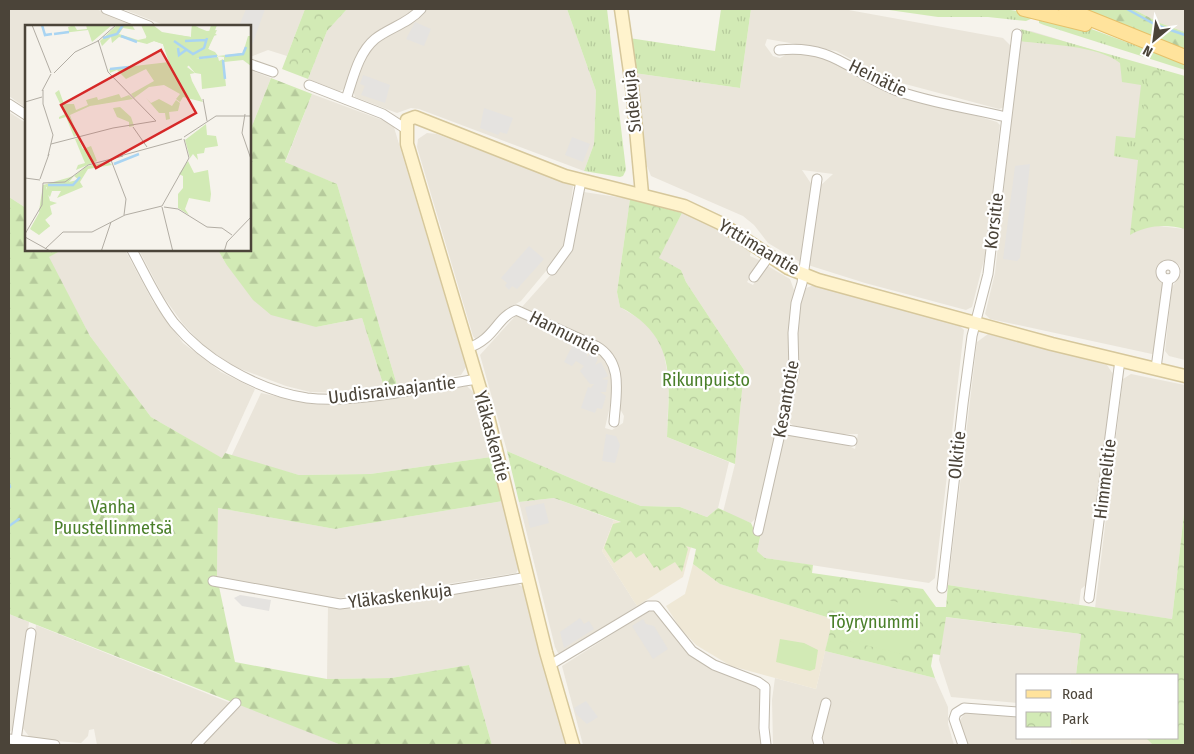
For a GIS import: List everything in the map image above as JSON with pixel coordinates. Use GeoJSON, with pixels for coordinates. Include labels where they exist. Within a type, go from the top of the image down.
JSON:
{"type":"FeatureCollection","features":[{"type":"Feature","properties":{"kind":"main road"},"geometry":{"type":"LineString","coordinates":[[1024,9],[1120,32]]}},
{"type":"Feature","properties":{"kind":"main road"},"geometry":{"type":"LineString","coordinates":[[1066,9],[1185,57]]}},
{"type":"Feature","properties":{"kind":"street"},"geometry":{"type":"LineString","coordinates":[[106,9],[146,25]]}},
{"type":"Feature","properties":{"kind":"street"},"geometry":{"type":"LineString","coordinates":[[346,99],[366,47],[375,38],[413,16],[421,9]]}},
{"type":"Feature","properties":{"kind":"street","name":"Sidekuja"},"geometry":{"type":"LineString","coordinates":[[621,9],[632,86],[642,194]]}},
{"type":"Feature","properties":{"kind":"street","name":"Korsitie"},"geometry":{"type":"LineString","coordinates":[[975,323],[988,274],[1016,34]]}},
{"type":"Feature","properties":{"kind":"street","name":"Heinätie"},"geometry":{"type":"LineString","coordinates":[[779,50],[792,48],[827,54],[896,90],[1006,117]]}},
{"type":"Feature","properties":{"kind":"street"},"geometry":{"type":"LineString","coordinates":[[251,64],[273,72]]}},
{"type":"Feature","properties":{"kind":"street"},"geometry":{"type":"LineString","coordinates":[[308,86],[383,114],[406,129]]}},
{"type":"Feature","properties":{"kind":"street"},"geometry":{"type":"LineString","coordinates":[[9,104],[25,113]]}},
{"type":"Feature","properties":{"kind":"street","name":"Yrttimaantie"},"geometry":{"type":"LineString","coordinates":[[406,129],[407,120],[415,117],[581,180],[677,203],[708,217],[746,239],[769,256],[802,274],[831,284],[975,323],[1185,376]]}},
{"type":"Feature","properties":{"kind":"street","name":"Yläkaskentie"},"geometry":{"type":"LineString","coordinates":[[406,129],[407,144],[496,444],[550,664],[573,745]]}},
{"type":"Feature","properties":{"kind":"street","name":"Kesantotie"},"geometry":{"type":"LineString","coordinates":[[759,527],[794,372],[794,326],[817,179]]}},
{"type":"Feature","properties":{"kind":"street"},"geometry":{"type":"LineString","coordinates":[[552,270],[568,248],[581,180]]}},
{"type":"Feature","properties":{"kind":"street","name":"Uudisraivaajantie"},"geometry":{"type":"LineString","coordinates":[[133,251],[164,308],[179,330],[221,364],[264,387],[296,396],[330,399],[381,394],[477,379]]}},
{"type":"Feature","properties":{"kind":"street"},"geometry":{"type":"LineString","coordinates":[[754,277],[769,256]]}},
{"type":"Feature","properties":{"kind":"street"},"geometry":{"type":"LineString","coordinates":[[1156,368],[1168,279]]}},
{"type":"Feature","properties":{"kind":"street","name":"Hannuntie"},"geometry":{"type":"LineString","coordinates":[[468,348],[482,343],[516,310],[596,346],[608,354],[615,368],[614,422]]}},
{"type":"Feature","properties":{"kind":"street","name":"Olkitie"},"geometry":{"type":"LineString","coordinates":[[942,588],[962,407],[975,323]]}},
{"type":"Feature","properties":{"kind":"street","name":"Himmelitie"},"geometry":{"type":"LineString","coordinates":[[1089,598],[1120,360]]}},
{"type":"Feature","properties":{"kind":"street"},"geometry":{"type":"LineString","coordinates":[[781,429],[852,441]]}},
{"type":"Feature","properties":{"kind":"street","name":"Yläkaskenkuja"},"geometry":{"type":"LineString","coordinates":[[213,581],[340,604],[438,592],[528,576]]}},
{"type":"Feature","properties":{"kind":"street"},"geometry":{"type":"LineString","coordinates":[[550,664],[648,606],[656,606],[692,650],[714,665],[758,682],[764,687],[766,745]]}},
{"type":"Feature","properties":{"kind":"street"},"geometry":{"type":"LineString","coordinates":[[31,633],[12,740],[55,745]]}},
{"type":"Feature","properties":{"kind":"street"},"geometry":{"type":"LineString","coordinates":[[196,745],[236,703]]}},
{"type":"Feature","properties":{"kind":"street"},"geometry":{"type":"LineString","coordinates":[[818,745],[817,738],[826,704]]}},
{"type":"Feature","properties":{"kind":"street"},"geometry":{"type":"LineString","coordinates":[[963,745],[954,719],[960,710],[964,708],[1016,712]]}},
{"type":"Feature","properties":{"kind":"shaded area"},"geometry":{"type":"Polygon","coordinates":[[[9,9],[96,9],[136,25],[25,25],[25,107],[9,96],[9,9]]]}},
{"type":"Feature","properties":{"kind":"shaded area"},"geometry":{"type":"Polygon","coordinates":[[[123,9],[305,9],[287,56],[268,50],[251,57],[251,25],[163,25],[123,9]]]}},
{"type":"Feature","properties":{"kind":"shaded area"},"geometry":{"type":"Polygon","coordinates":[[[246,9],[265,9],[251,48],[251,25],[239,25],[246,9]]]}},
{"type":"Feature","properties":{"kind":"shaded area"},"geometry":{"type":"Polygon","coordinates":[[[347,9],[416,9],[364,44],[345,89],[339,91],[308,79],[327,31],[347,9]]]}},
{"type":"Feature","properties":{"kind":"shaded area"},"geometry":{"type":"Polygon","coordinates":[[[426,9],[567,9],[596,91],[594,144],[584,171],[419,109],[411,108],[397,113],[355,97],[353,90],[365,59],[373,46],[417,19],[426,9]]]}},
{"type":"Feature","properties":{"kind":"shaded area"},"geometry":{"type":"Polygon","coordinates":[[[751,9],[843,9],[1003,38],[1012,47],[1005,107],[999,109],[890,80],[836,51],[767,39],[765,45],[773,56],[780,58],[791,52],[834,58],[887,93],[971,114],[997,122],[1000,125],[985,256],[972,307],[966,310],[865,283],[808,265],[820,186],[833,174],[802,170],[812,185],[800,262],[768,243],[754,225],[743,216],[651,176],[643,156],[634,73],[740,88],[751,9]]]}},
{"type":"Feature","properties":{"kind":"shaded area"},"geometry":{"type":"Polygon","coordinates":[[[1133,9],[1185,9],[1185,32],[1160,23],[1133,9]]]}},
{"type":"Feature","properties":{"kind":"shaded area"},"geometry":{"type":"Polygon","coordinates":[[[415,22],[431,29],[424,46],[406,39],[415,22]]]}},
{"type":"Feature","properties":{"kind":"shaded area"},"geometry":{"type":"Polygon","coordinates":[[[1031,31],[1148,67],[1159,226],[1185,229],[1185,360],[1169,356],[1165,351],[1172,287],[1181,274],[1180,266],[1174,261],[1164,263],[1159,271],[1165,283],[1155,353],[1152,354],[990,319],[985,314],[995,273],[1020,37],[1025,32],[1031,31]]]}},
{"type":"Feature","properties":{"kind":"shaded area"},"geometry":{"type":"Polygon","coordinates":[[[251,70],[271,78],[251,128],[251,70]]]}},
{"type":"Feature","properties":{"kind":"shaded area"},"geometry":{"type":"Polygon","coordinates":[[[363,75],[390,85],[385,103],[361,95],[365,86],[360,84],[363,75]]]}},
{"type":"Feature","properties":{"kind":"shaded area"},"geometry":{"type":"Polygon","coordinates":[[[312,94],[393,124],[466,367],[461,375],[397,385],[337,184],[285,163],[312,94]]]}},
{"type":"Feature","properties":{"kind":"shaded area"},"geometry":{"type":"Polygon","coordinates":[[[484,108],[513,118],[507,134],[500,132],[498,135],[480,128],[484,108]]]}},
{"type":"Feature","properties":{"kind":"shaded area"},"geometry":{"type":"Polygon","coordinates":[[[9,112],[25,122],[25,207],[9,197],[9,112]]]}},
{"type":"Feature","properties":{"kind":"shaded area"},"geometry":{"type":"Polygon","coordinates":[[[427,133],[437,134],[573,186],[566,242],[561,253],[521,301],[512,306],[482,339],[477,341],[473,336],[417,147],[418,139],[427,133]]]}},
{"type":"Feature","properties":{"kind":"shaded area"},"geometry":{"type":"Polygon","coordinates":[[[572,137],[590,144],[583,162],[565,155],[572,137]]]}},
{"type":"Feature","properties":{"kind":"shaded area"},"geometry":{"type":"Polygon","coordinates":[[[1030,164],[1020,258],[1017,261],[1003,259],[1015,166],[1030,164]]]}},
{"type":"Feature","properties":{"kind":"shaded area"},"geometry":{"type":"Polygon","coordinates":[[[584,192],[630,199],[617,292],[620,307],[646,323],[662,345],[669,380],[667,437],[729,462],[718,508],[707,517],[680,507],[641,506],[507,451],[480,355],[517,314],[599,352],[608,364],[613,378],[612,397],[605,428],[612,430],[623,423],[624,416],[619,407],[619,370],[608,349],[595,340],[522,307],[572,251],[581,195],[584,192]]]}},
{"type":"Feature","properties":{"kind":"shaded area"},"geometry":{"type":"Polygon","coordinates":[[[682,213],[714,227],[751,251],[750,256],[759,260],[759,265],[747,282],[753,285],[766,265],[790,279],[794,290],[789,333],[792,361],[789,368],[790,377],[759,515],[751,523],[723,512],[735,464],[744,370],[686,282],[681,270],[658,258],[682,213]]]}},
{"type":"Feature","properties":{"kind":"shaded area"},"geometry":{"type":"Polygon","coordinates":[[[529,246],[544,259],[517,289],[512,286],[509,290],[505,286],[507,283],[501,278],[529,246]]]}},
{"type":"Feature","properties":{"kind":"shaded area"},"geometry":{"type":"Polygon","coordinates":[[[60,251],[126,251],[153,302],[183,343],[221,372],[255,389],[223,459],[151,417],[90,336],[48,257],[60,251]]]}},
{"type":"Feature","properties":{"kind":"shaded area"},"geometry":{"type":"Polygon","coordinates":[[[140,251],[219,251],[226,264],[316,327],[362,318],[384,387],[348,393],[310,392],[286,386],[235,367],[205,347],[183,324],[163,296],[140,251]]]}},
{"type":"Feature","properties":{"kind":"shaded area"},"geometry":{"type":"Polygon","coordinates":[[[814,285],[960,326],[964,330],[935,578],[929,583],[765,558],[757,551],[784,435],[788,432],[838,441],[855,449],[858,434],[839,434],[794,426],[790,423],[789,408],[799,363],[796,347],[799,303],[806,288],[814,285]]]}},
{"type":"Feature","properties":{"kind":"shaded area"},"geometry":{"type":"Polygon","coordinates":[[[988,334],[1107,365],[1113,374],[1087,584],[1081,589],[1079,605],[948,585],[977,342],[988,334]]]}},
{"type":"Feature","properties":{"kind":"shaded area"},"geometry":{"type":"Polygon","coordinates":[[[573,344],[587,351],[587,357],[591,353],[598,359],[595,365],[601,362],[608,376],[602,379],[608,380],[606,392],[600,392],[606,396],[602,409],[597,408],[595,413],[581,408],[588,387],[591,388],[594,384],[590,384],[580,371],[584,366],[576,361],[572,366],[564,362],[573,344]]]}},
{"type":"Feature","properties":{"kind":"shaded area"},"geometry":{"type":"Polygon","coordinates":[[[1131,374],[1185,385],[1185,505],[1172,619],[1095,608],[1123,379],[1131,374]]]}},
{"type":"Feature","properties":{"kind":"shaded area"},"geometry":{"type":"Polygon","coordinates":[[[467,386],[474,393],[491,457],[370,474],[299,475],[231,457],[261,393],[312,404],[335,405],[467,386]]]}},
{"type":"Feature","properties":{"kind":"shaded area"},"geometry":{"type":"Polygon","coordinates":[[[606,434],[616,436],[620,445],[615,463],[602,461],[606,434]]]}},
{"type":"Feature","properties":{"kind":"shaded area"},"geometry":{"type":"Polygon","coordinates":[[[554,498],[614,520],[602,551],[637,606],[562,653],[558,653],[555,647],[519,502],[554,498]]]}},
{"type":"Feature","properties":{"kind":"shaded area"},"geometry":{"type":"Polygon","coordinates":[[[503,501],[519,568],[516,573],[371,596],[336,598],[217,577],[218,508],[335,529],[503,501]]]}},
{"type":"Feature","properties":{"kind":"shaded area"},"geometry":{"type":"Polygon","coordinates":[[[544,503],[549,523],[530,528],[525,507],[544,503]]]}},
{"type":"Feature","properties":{"kind":"shaded area"},"geometry":{"type":"Polygon","coordinates":[[[614,520],[691,547],[683,577],[637,606],[602,551],[614,520]]]}},
{"type":"Feature","properties":{"kind":"shaded area"},"geometry":{"type":"Polygon","coordinates":[[[693,564],[720,584],[833,619],[816,689],[731,666],[696,645],[680,628],[666,606],[685,594],[693,564]]]}},
{"type":"Feature","properties":{"kind":"shaded area"},"geometry":{"type":"Polygon","coordinates":[[[518,584],[523,587],[566,745],[492,745],[469,665],[391,678],[327,679],[328,605],[352,609],[379,607],[518,584]]]}},
{"type":"Feature","properties":{"kind":"shaded area"},"geometry":{"type":"Polygon","coordinates":[[[240,595],[271,600],[269,611],[242,606],[234,598],[240,595]]]}},
{"type":"Feature","properties":{"kind":"shaded area"},"geometry":{"type":"Polygon","coordinates":[[[652,609],[659,613],[677,640],[692,655],[762,688],[763,745],[583,745],[562,666],[652,609]]]}},
{"type":"Feature","properties":{"kind":"shaded area"},"geometry":{"type":"Polygon","coordinates":[[[9,614],[29,622],[15,726],[9,733],[9,614]]]}},
{"type":"Feature","properties":{"kind":"shaded area"},"geometry":{"type":"Polygon","coordinates":[[[945,617],[1081,634],[1076,674],[1016,674],[1016,703],[951,697],[939,660],[945,617]]]}},
{"type":"Feature","properties":{"kind":"shaded area"},"geometry":{"type":"Polygon","coordinates":[[[580,618],[584,624],[589,621],[594,629],[564,648],[560,632],[580,618]]]}},
{"type":"Feature","properties":{"kind":"shaded area"},"geometry":{"type":"Polygon","coordinates":[[[643,619],[646,624],[654,626],[668,649],[653,659],[632,626],[643,619]]]}},
{"type":"Feature","properties":{"kind":"shaded area"},"geometry":{"type":"Polygon","coordinates":[[[36,625],[233,704],[193,745],[97,745],[94,729],[89,730],[88,736],[81,743],[31,739],[22,727],[36,625]]]}},
{"type":"Feature","properties":{"kind":"shaded area"},"geometry":{"type":"Polygon","coordinates":[[[825,651],[935,678],[948,707],[948,724],[954,745],[773,745],[772,700],[775,678],[816,689],[825,651]]]}},
{"type":"Feature","properties":{"kind":"shaded area"},"geometry":{"type":"Polygon","coordinates":[[[586,701],[598,717],[587,724],[577,715],[574,708],[586,701]]]}},
{"type":"Feature","properties":{"kind":"shaded area"},"geometry":{"type":"Polygon","coordinates":[[[240,704],[341,745],[200,745],[240,704]]]}},
{"type":"Feature","properties":{"kind":"shaded area"},"geometry":{"type":"Polygon","coordinates":[[[966,712],[1016,717],[1016,739],[1071,739],[1070,745],[968,745],[959,721],[966,712]]]}},
{"type":"Feature","properties":{"kind":"shaded area"},"geometry":{"type":"Polygon","coordinates":[[[1071,739],[1147,739],[1153,745],[1070,745],[1071,739]]]}},
{"type":"Feature","properties":{"kind":"green space"},"geometry":{"type":"Polygon","coordinates":[[[305,9],[347,9],[327,31],[308,79],[282,69],[305,9]]]}},
{"type":"Feature","properties":{"kind":"green space"},"geometry":{"type":"Polygon","coordinates":[[[567,9],[607,9],[626,170],[623,176],[620,177],[584,171],[594,144],[596,91],[567,9]]]}},
{"type":"Feature","properties":{"kind":"green space"},"geometry":{"type":"Polygon","coordinates":[[[721,9],[751,9],[740,88],[634,73],[629,38],[715,51],[721,9]]]}},
{"type":"Feature","properties":{"kind":"green space"},"geometry":{"type":"Polygon","coordinates":[[[882,9],[1005,9],[1023,12],[1033,18],[1026,21],[988,17],[938,17],[882,9]]]}},
{"type":"Feature","properties":{"kind":"green space"},"geometry":{"type":"Polygon","coordinates":[[[1085,9],[1133,9],[1160,23],[1185,32],[1185,51],[1085,9]]]}},
{"type":"Feature","properties":{"kind":"green space"},"geometry":{"type":"Polygon","coordinates":[[[1039,19],[1086,27],[1185,64],[1185,70],[1044,25],[1039,23],[1039,19]]]}},
{"type":"Feature","properties":{"kind":"green space"},"geometry":{"type":"Polygon","coordinates":[[[1021,29],[1185,76],[1185,198],[1148,126],[1138,160],[1114,156],[1116,136],[1135,138],[1141,85],[1122,82],[1120,63],[1110,57],[1086,49],[1019,41],[1021,29]]]}},
{"type":"Feature","properties":{"kind":"green space"},"geometry":{"type":"Polygon","coordinates":[[[1148,67],[1185,79],[1185,229],[1157,226],[1143,229],[1130,235],[1148,67]]]}},
{"type":"Feature","properties":{"kind":"green space"},"geometry":{"type":"Polygon","coordinates":[[[271,78],[312,94],[285,162],[337,184],[397,385],[384,387],[362,318],[316,327],[271,315],[253,300],[219,251],[251,251],[251,128],[271,78]]]}},
{"type":"Feature","properties":{"kind":"green space","name":"Vanha Puustellinmetsä"},"geometry":{"type":"Polygon","coordinates":[[[9,197],[25,207],[25,251],[60,251],[49,257],[90,336],[151,417],[222,458],[225,453],[299,475],[370,474],[491,457],[503,501],[335,529],[218,508],[217,577],[235,662],[327,679],[391,678],[469,665],[492,745],[341,745],[9,614],[9,197]]]}},
{"type":"Feature","properties":{"kind":"green space","name":"Rikunpuisto"},"geometry":{"type":"Polygon","coordinates":[[[630,199],[682,213],[659,258],[681,270],[686,282],[744,370],[735,464],[667,437],[668,379],[666,362],[661,347],[652,332],[639,319],[620,307],[617,292],[630,199]]]}},
{"type":"Feature","properties":{"kind":"green space","name":"Töyrynummi"},"geometry":{"type":"Polygon","coordinates":[[[507,451],[641,506],[680,507],[707,517],[718,508],[751,523],[755,532],[761,533],[757,551],[765,558],[813,565],[812,573],[923,589],[936,607],[946,607],[948,585],[1172,619],[1185,505],[1185,745],[1153,745],[1147,739],[1179,739],[1179,674],[1076,674],[1081,634],[946,617],[940,655],[933,654],[931,666],[935,678],[825,651],[833,619],[720,584],[693,564],[696,549],[686,546],[688,549],[682,572],[675,562],[660,571],[657,566],[654,568],[644,553],[636,558],[631,551],[614,563],[604,548],[613,524],[621,522],[554,498],[519,502],[507,451]]]}},
{"type":"Feature","properties":{"kind":"green space","name":"Töyrynummi"},"geometry":{"type":"Polygon","coordinates":[[[851,593],[921,607],[910,656],[840,639],[851,593]]]}},
{"type":"Feature","properties":{"kind":"green space"},"geometry":{"type":"Polygon","coordinates":[[[780,639],[804,643],[818,650],[815,669],[810,671],[776,662],[780,639]]]}},
{"type":"Feature","properties":{"kind":"waterway"},"geometry":{"type":"LineString","coordinates":[[1127,9],[1156,25],[1185,35]]}},
{"type":"Feature","properties":{"kind":"waterway"},"geometry":{"type":"LineString","coordinates":[[9,526],[19,519]]}}]}
